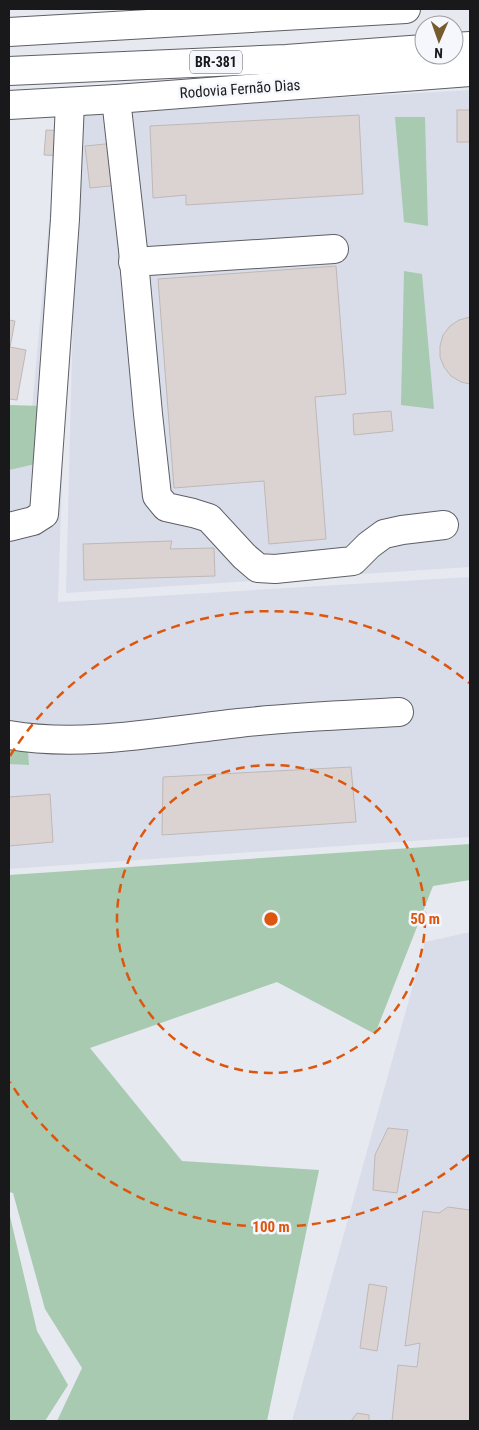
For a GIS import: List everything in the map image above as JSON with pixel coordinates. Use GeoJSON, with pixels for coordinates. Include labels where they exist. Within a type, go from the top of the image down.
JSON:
{"type":"FeatureCollection","features":[{"type":"Feature","properties":{"kind":"main road"},"geometry":{"type":"LineString","coordinates":[[133,24],[170,9]]}},
{"type":"Feature","properties":{"kind":"main road"},"geometry":{"type":"LineString","coordinates":[[9,32],[406,9]]}},
{"type":"Feature","properties":{"kind":"main road","name":"Rodovia Fernão Dias"},"geometry":{"type":"LineString","coordinates":[[9,71],[286,59],[414,50]]}},
{"type":"Feature","properties":{"kind":"main road","name":"Rodovia Fernão Dias"},"geometry":{"type":"LineString","coordinates":[[15,109],[70,102],[470,72]]}},
{"type":"Feature","properties":{"kind":"main road"},"geometry":{"type":"LineString","coordinates":[[123,98],[133,256],[148,414],[158,496],[166,507],[193,512],[209,518],[244,556],[258,568],[275,569],[353,561],[369,545],[384,534],[444,525]]}},
{"type":"Feature","properties":{"kind":"main road"},"geometry":{"type":"LineString","coordinates":[[9,527],[33,521],[44,514],[65,219],[70,102]]}},
{"type":"Feature","properties":{"kind":"main road"},"geometry":{"type":"LineString","coordinates":[[133,256],[334,249]]}},
{"type":"Feature","properties":{"kind":"main road"},"geometry":{"type":"LineString","coordinates":[[9,735],[26,738],[76,740],[167,732],[241,722],[398,712]]}},
{"type":"Feature","properties":{"kind":"shaded area"},"geometry":{"type":"Polygon","coordinates":[[[470,90],[470,567],[66,593],[78,113],[470,90]]]}},
{"type":"Feature","properties":{"kind":"shaded area"},"geometry":{"type":"Polygon","coordinates":[[[74,118],[58,602],[470,577],[470,837],[9,869],[9,457],[28,453],[58,122],[74,118]]]}},
{"type":"Feature","properties":{"kind":"shaded area"},"geometry":{"type":"Polygon","coordinates":[[[470,932],[470,1421],[292,1421],[425,942],[470,932]]]}},
{"type":"Feature","properties":{"kind":"green space"},"geometry":{"type":"Polygon","coordinates":[[[395,117],[425,117],[428,226],[404,222],[395,117]]]}},
{"type":"Feature","properties":{"kind":"green space"},"geometry":{"type":"Polygon","coordinates":[[[404,271],[422,274],[434,409],[401,405],[404,271]]]}},
{"type":"Feature","properties":{"kind":"green space"},"geometry":{"type":"Polygon","coordinates":[[[9,405],[43,406],[44,462],[9,470],[9,405]]]}},
{"type":"Feature","properties":{"kind":"green space"},"geometry":{"type":"Polygon","coordinates":[[[9,748],[28,751],[29,765],[9,764],[9,748]]]}},
{"type":"Feature","properties":{"kind":"green space"},"geometry":{"type":"Polygon","coordinates":[[[470,844],[470,880],[433,886],[375,1034],[277,982],[90,1048],[182,1161],[319,1170],[267,1421],[57,1421],[82,1368],[45,1309],[13,1193],[9,1192],[9,875],[470,844]]]}},
{"type":"Feature","properties":{"kind":"green space"},"geometry":{"type":"Polygon","coordinates":[[[9,1212],[37,1331],[68,1385],[45,1421],[9,1421],[9,1212]]]}},
{"type":"Feature","properties":{"kind":"building"},"geometry":{"type":"Polygon","coordinates":[[[457,110],[470,110],[470,142],[457,142],[457,110]]]}},
{"type":"Feature","properties":{"kind":"building"},"geometry":{"type":"Polygon","coordinates":[[[359,115],[363,194],[186,205],[186,195],[153,198],[150,126],[359,115]]]}},
{"type":"Feature","properties":{"kind":"building"},"geometry":{"type":"Polygon","coordinates":[[[46,130],[67,131],[66,156],[44,155],[46,130]]]}},
{"type":"Feature","properties":{"kind":"building"},"geometry":{"type":"Polygon","coordinates":[[[115,143],[119,185],[90,188],[85,146],[115,143]]]}},
{"type":"Feature","properties":{"kind":"building"},"geometry":{"type":"Polygon","coordinates":[[[336,266],[346,394],[315,397],[326,539],[269,544],[264,481],[174,488],[158,279],[336,266]]]}},
{"type":"Feature","properties":{"kind":"building"},"geometry":{"type":"Polygon","coordinates":[[[470,317],[470,384],[461,382],[451,376],[444,367],[440,357],[440,346],[443,335],[450,326],[459,320],[470,317]]]}},
{"type":"Feature","properties":{"kind":"building"},"geometry":{"type":"Polygon","coordinates":[[[9,320],[15,321],[10,347],[26,350],[17,400],[9,399],[9,320]]]}},
{"type":"Feature","properties":{"kind":"building"},"geometry":{"type":"Polygon","coordinates":[[[391,411],[393,431],[354,435],[353,414],[391,411]]]}},
{"type":"Feature","properties":{"kind":"building"},"geometry":{"type":"Polygon","coordinates":[[[172,541],[170,549],[214,548],[215,576],[84,580],[83,544],[172,541]]]}},
{"type":"Feature","properties":{"kind":"building"},"geometry":{"type":"Polygon","coordinates":[[[351,767],[356,822],[162,835],[163,777],[351,767]]]}},
{"type":"Feature","properties":{"kind":"building"},"geometry":{"type":"Polygon","coordinates":[[[50,794],[53,842],[9,846],[9,797],[50,794]]]}},
{"type":"Feature","properties":{"kind":"building"},"geometry":{"type":"Polygon","coordinates":[[[388,1128],[408,1130],[397,1193],[373,1190],[375,1155],[388,1128]]]}},
{"type":"Feature","properties":{"kind":"building"},"geometry":{"type":"Polygon","coordinates":[[[448,1207],[470,1210],[470,1421],[392,1421],[398,1365],[417,1367],[420,1343],[405,1346],[423,1211],[439,1213],[448,1207]]]}},
{"type":"Feature","properties":{"kind":"building"},"geometry":{"type":"Polygon","coordinates":[[[369,1284],[387,1287],[377,1351],[360,1348],[369,1284]]]}},
{"type":"Feature","properties":{"kind":"building"},"geometry":{"type":"Polygon","coordinates":[[[357,1413],[369,1415],[369,1421],[351,1421],[357,1413]]]}}]}
